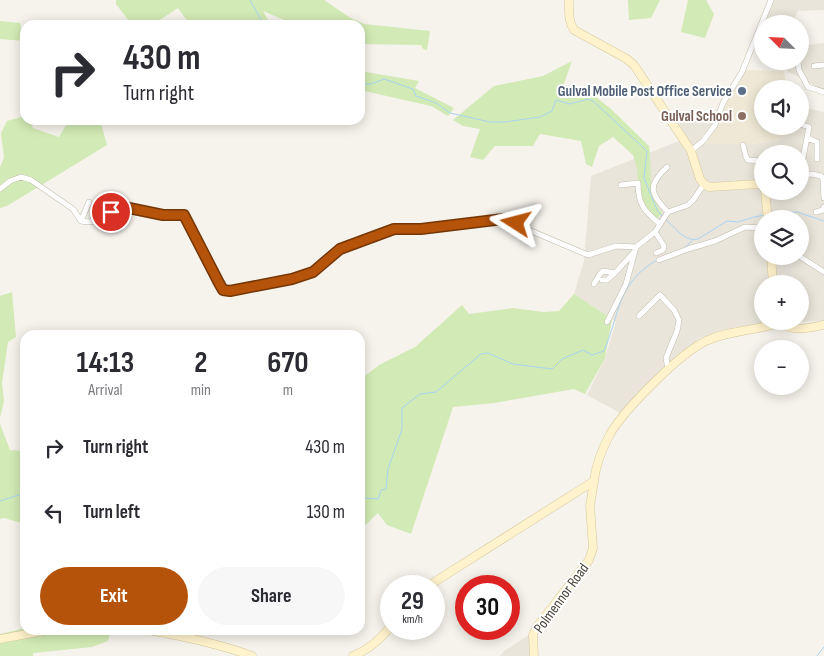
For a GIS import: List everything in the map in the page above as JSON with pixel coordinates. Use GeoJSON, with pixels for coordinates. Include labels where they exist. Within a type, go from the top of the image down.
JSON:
{"type":"FeatureCollection","features":[{"type":"Feature","properties":{"kind":"street"},"geometry":{"type":"LineString","coordinates":[[569,0],[569,17],[574,30],[580,35],[627,59],[634,65],[691,151],[700,180],[704,184],[710,187],[754,184]]}},
{"type":"Feature","properties":{"kind":"street"},"geometry":{"type":"LineString","coordinates":[[691,151],[703,141],[715,125],[723,103],[742,72],[771,0]]}},
{"type":"Feature","properties":{"kind":"street"},"geometry":{"type":"LineString","coordinates":[[814,66],[824,65]]}},
{"type":"Feature","properties":{"kind":"street"},"geometry":{"type":"LineString","coordinates":[[800,70],[808,87],[824,92]]}},
{"type":"Feature","properties":{"kind":"street"},"geometry":{"type":"LineString","coordinates":[[805,145],[808,135]]}},
{"type":"Feature","properties":{"kind":"street"},"geometry":{"type":"LineString","coordinates":[[807,138],[817,142],[818,159]]}},
{"type":"Feature","properties":{"kind":"street"},"geometry":{"type":"LineString","coordinates":[[743,144],[746,158],[754,160]]}},
{"type":"Feature","properties":{"kind":"street"},"geometry":{"type":"LineString","coordinates":[[667,167],[656,178],[653,185],[655,196],[667,213]]}},
{"type":"Feature","properties":{"kind":"street"},"geometry":{"type":"LineString","coordinates":[[809,174],[821,176],[824,198]]}},
{"type":"Feature","properties":{"kind":"street"},"geometry":{"type":"LineString","coordinates":[[0,189],[10,181],[21,177],[31,180],[73,209],[81,221],[88,222],[96,221],[124,207],[163,215],[184,215],[223,290],[230,291],[292,279],[313,272],[340,249],[394,229],[421,229],[503,219],[588,254],[616,246],[635,249]]}},
{"type":"Feature","properties":{"kind":"street"},"geometry":{"type":"LineString","coordinates":[[621,185],[638,183],[640,204],[647,214],[661,222]]}},
{"type":"Feature","properties":{"kind":"street"},"geometry":{"type":"LineString","coordinates":[[602,280],[607,280],[615,273],[635,249],[654,232],[667,213],[688,205],[704,184]]}},
{"type":"Feature","properties":{"kind":"street"},"geometry":{"type":"LineString","coordinates":[[81,221],[89,202]]}},
{"type":"Feature","properties":{"kind":"street"},"geometry":{"type":"LineString","coordinates":[[816,212],[823,210],[824,207]]}},
{"type":"Feature","properties":{"kind":"street"},"geometry":{"type":"LineString","coordinates":[[659,260],[715,241],[745,227],[754,228]]}},
{"type":"Feature","properties":{"kind":"street"},"geometry":{"type":"LineString","coordinates":[[654,232],[664,246],[663,250],[656,252]]}},
{"type":"Feature","properties":{"kind":"street"},"geometry":{"type":"LineString","coordinates":[[607,322],[626,284],[635,249]]}},
{"type":"Feature","properties":{"kind":"street"},"geometry":{"type":"LineString","coordinates":[[809,262],[824,272]]}},
{"type":"Feature","properties":{"kind":"street"},"geometry":{"type":"LineString","coordinates":[[594,284],[603,271],[615,273]]}},
{"type":"Feature","properties":{"kind":"street"},"geometry":{"type":"LineString","coordinates":[[639,316],[660,295],[674,310],[679,320],[677,331],[666,358],[668,369]]}},
{"type":"Feature","properties":{"kind":"street"},"geometry":{"type":"LineString","coordinates":[[809,327],[824,325]]}},
{"type":"Feature","properties":{"kind":"street","name":"Polmennor Road"},"geometry":{"type":"LineString","coordinates":[[534,656],[533,635],[536,628],[589,560],[593,548],[590,506],[598,457],[614,428],[668,369],[687,353],[718,336],[754,330]]}},
{"type":"Feature","properties":{"kind":"street"},"geometry":{"type":"LineString","coordinates":[[445,575],[594,481]]}},
{"type":"Feature","properties":{"kind":"street"},"geometry":{"type":"LineString","coordinates":[[0,639],[21,635]]}},
{"type":"Feature","properties":{"kind":"street"},"geometry":{"type":"LineString","coordinates":[[173,635],[232,649],[252,656]]}},
{"type":"Feature","properties":{"kind":"street"},"geometry":{"type":"LineString","coordinates":[[353,656],[361,653],[380,639]]}},
{"type":"Feature","properties":{"kind":"shaded area"},"geometry":{"type":"Polygon","coordinates":[[[774,0],[824,0],[824,10],[798,11],[796,15],[767,15],[774,0]]]}},
{"type":"Feature","properties":{"kind":"shaded area"},"geometry":{"type":"Polygon","coordinates":[[[824,43],[824,91],[809,83],[809,80],[804,80],[787,71],[809,70],[809,45],[824,43]]]}},
{"type":"Feature","properties":{"kind":"shaded area","name":"Gulval School"},"geometry":{"type":"Polygon","coordinates":[[[745,70],[784,71],[786,80],[754,80],[754,135],[786,135],[780,140],[751,144],[705,144],[717,126],[729,97],[740,82],[745,70]]]}},
{"type":"Feature","properties":{"kind":"shaded area"},"geometry":{"type":"Polygon","coordinates":[[[809,109],[824,112],[824,321],[809,321],[809,275],[754,275],[754,326],[735,327],[700,338],[657,375],[620,413],[587,395],[605,358],[616,322],[574,294],[584,261],[591,176],[679,141],[678,111],[707,113],[715,121],[701,137],[706,144],[751,144],[780,140],[786,135],[809,135],[809,109]]]}},
{"type":"Feature","properties":{"kind":"shaded area"},"geometry":{"type":"Polygon","coordinates":[[[530,634],[531,656],[500,656],[504,651],[530,634]]]}},
{"type":"Feature","properties":{"kind":"green space"},"geometry":{"type":"Polygon","coordinates":[[[116,0],[324,0],[355,20],[284,20],[263,11],[268,20],[186,20],[178,8],[160,20],[128,20],[116,4],[116,0]]]}},
{"type":"Feature","properties":{"kind":"green space"},"geometry":{"type":"Polygon","coordinates":[[[628,0],[660,0],[651,18],[629,20],[628,0]]]}},
{"type":"Feature","properties":{"kind":"green space"},"geometry":{"type":"Polygon","coordinates":[[[688,0],[706,0],[714,14],[705,38],[681,32],[688,0]]]}},
{"type":"Feature","properties":{"kind":"green space"},"geometry":{"type":"Polygon","coordinates":[[[0,21],[20,23],[20,41],[0,39],[0,21]]]}},
{"type":"Feature","properties":{"kind":"green space"},"geometry":{"type":"Polygon","coordinates":[[[365,24],[430,31],[427,50],[423,49],[421,45],[365,44],[365,24]]]}},
{"type":"Feature","properties":{"kind":"green space"},"geometry":{"type":"Polygon","coordinates":[[[572,61],[561,92],[568,97],[592,94],[611,109],[649,146],[652,188],[657,205],[662,213],[657,219],[639,194],[637,169],[633,155],[613,137],[599,146],[592,167],[586,164],[581,141],[540,134],[533,146],[495,146],[483,160],[470,157],[480,129],[463,126],[453,120],[494,86],[543,76],[572,61]]]}},
{"type":"Feature","properties":{"kind":"green space"},"geometry":{"type":"Polygon","coordinates":[[[365,72],[419,81],[415,88],[454,108],[448,116],[431,106],[365,91],[365,72]]]}},
{"type":"Feature","properties":{"kind":"green space"},"geometry":{"type":"Polygon","coordinates":[[[20,117],[20,125],[32,125],[33,128],[59,137],[66,125],[101,125],[107,145],[7,206],[0,208],[0,167],[4,158],[1,133],[7,121],[20,117]]]}},
{"type":"Feature","properties":{"kind":"green space"},"geometry":{"type":"Polygon","coordinates":[[[12,292],[16,337],[8,342],[2,383],[4,401],[0,418],[0,296],[12,292]]]}},
{"type":"Feature","properties":{"kind":"green space"},"geometry":{"type":"Polygon","coordinates":[[[574,294],[612,319],[605,358],[585,394],[574,389],[494,403],[453,407],[411,534],[387,525],[378,513],[365,525],[365,376],[379,365],[415,347],[462,305],[469,314],[513,308],[543,312],[559,311],[574,294]]]}},
{"type":"Feature","properties":{"kind":"green space"},"geometry":{"type":"Polygon","coordinates":[[[0,424],[10,450],[20,451],[20,523],[4,518],[0,519],[0,424]]]}},
{"type":"Feature","properties":{"kind":"green space"},"geometry":{"type":"Polygon","coordinates":[[[20,629],[20,635],[110,635],[108,641],[92,647],[33,653],[33,656],[0,656],[0,634],[20,629]]]}},
{"type":"Feature","properties":{"kind":"waterway"},"geometry":{"type":"LineString","coordinates":[[250,0],[261,20]]}},
{"type":"Feature","properties":{"kind":"waterway"},"geometry":{"type":"LineString","coordinates":[[365,84],[371,84],[384,79],[413,89],[416,96],[436,103],[450,113],[490,122],[540,117],[552,111],[556,100],[570,104],[588,99],[593,101],[647,151],[644,178],[657,210],[663,217]]}},
{"type":"Feature","properties":{"kind":"waterway"},"geometry":{"type":"LineString","coordinates":[[809,216],[824,221]]}},
{"type":"Feature","properties":{"kind":"waterway"},"geometry":{"type":"LineString","coordinates":[[666,220],[680,234],[688,238],[698,239],[727,221],[738,222],[754,217]]}},
{"type":"Feature","properties":{"kind":"waterway"},"geometry":{"type":"LineString","coordinates":[[684,248],[692,241]]}},
{"type":"Feature","properties":{"kind":"waterway"},"geometry":{"type":"LineString","coordinates":[[365,498],[378,499],[381,490],[386,489],[388,469],[402,429],[402,408],[420,394],[436,392],[481,354],[488,353],[513,364],[552,369],[562,359],[583,350],[592,355],[604,351],[627,289],[644,269],[657,260]]}},
{"type":"Feature","properties":{"kind":"waterway"},"geometry":{"type":"LineString","coordinates":[[0,501],[20,495]]}},
{"type":"Feature","properties":{"kind":"waterway"},"geometry":{"type":"LineString","coordinates":[[817,656],[824,647]]}},
{"type":"Feature","properties":{"kind":"place","name":"Gulval Mobile Post Office Service"},"geometry":{"type":"Point","coordinates":[742,91]}},
{"type":"Feature","properties":{"kind":"place","name":"Gulval School"},"geometry":{"type":"Point","coordinates":[742,116]}},
{"type":"Feature","properties":{"kind":"route"},"geometry":{"type":"LineString","coordinates":[[111,212],[124,207],[163,215],[184,215],[223,290],[230,291],[292,279],[313,272],[340,249],[400,227],[421,229],[503,219],[516,223]]}}]}
